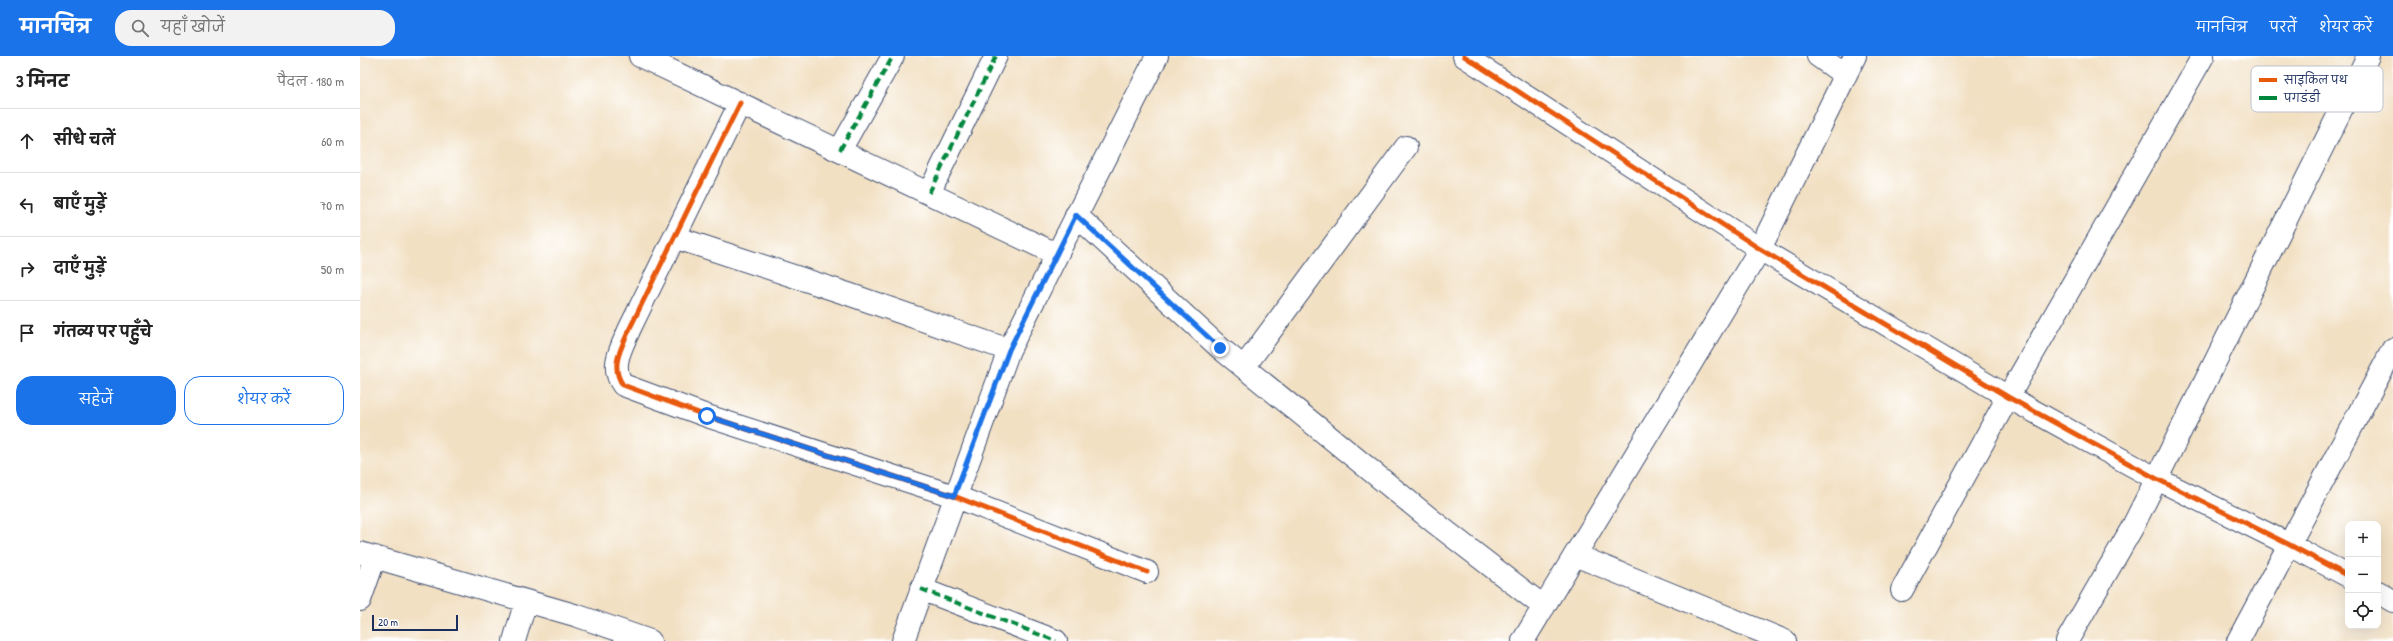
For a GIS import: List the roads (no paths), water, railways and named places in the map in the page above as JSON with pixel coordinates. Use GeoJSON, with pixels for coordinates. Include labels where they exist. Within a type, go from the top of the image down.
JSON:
{"type":"FeatureCollection","features":[{"type":"Feature","properties":{"kind":"street"},"geometry":{"type":"LineString","coordinates":[[640,56],[1056,254]]}},
{"type":"Feature","properties":{"kind":"street"},"geometry":{"type":"LineString","coordinates":[[840,150],[893,56]]}},
{"type":"Feature","properties":{"kind":"street"},"geometry":{"type":"LineString","coordinates":[[929,193],[996,56]]}},
{"type":"Feature","properties":{"kind":"street"},"geometry":{"type":"LineString","coordinates":[[903,641],[954,496],[1009,350],[1157,56]]}},
{"type":"Feature","properties":{"kind":"street"},"geometry":{"type":"LineString","coordinates":[[1464,56],[1760,249],[2008,397],[2157,479],[2288,544],[2345,574]]}},
{"type":"Feature","properties":{"kind":"street"},"geometry":{"type":"LineString","coordinates":[[1523,641],[1760,249],[1850,66],[1818,56]]}},
{"type":"Feature","properties":{"kind":"street"},"geometry":{"type":"LineString","coordinates":[[1902,590],[2008,397],[2203,56]]}},
{"type":"Feature","properties":{"kind":"street"},"geometry":{"type":"LineString","coordinates":[[2363,66],[2368,56]]}},
{"type":"Feature","properties":{"kind":"street"},"geometry":{"type":"LineString","coordinates":[[740,103],[674,237],[617,359],[616,374],[623,385],[715,418],[954,496],[1147,572]]}},
{"type":"Feature","properties":{"kind":"street"},"geometry":{"type":"LineString","coordinates":[[2067,641],[2132,528],[2340,112]]}},
{"type":"Feature","properties":{"kind":"street"},"geometry":{"type":"LineString","coordinates":[[1244,367],[1406,147]]}},
{"type":"Feature","properties":{"kind":"street"},"geometry":{"type":"LineString","coordinates":[[1076,215],[1244,367],[1434,522],[1544,607]]}},
{"type":"Feature","properties":{"kind":"street"},"geometry":{"type":"LineString","coordinates":[[674,237],[851,295],[1009,350]]}},
{"type":"Feature","properties":{"kind":"street"},"geometry":{"type":"LineString","coordinates":[[2238,641],[2288,544],[2393,349]]}},
{"type":"Feature","properties":{"kind":"street"},"geometry":{"type":"LineString","coordinates":[[360,600],[367,555],[578,616],[650,641]]}},
{"type":"Feature","properties":{"kind":"street"},"geometry":{"type":"LineString","coordinates":[[1575,555],[1785,641]]}},
{"type":"Feature","properties":{"kind":"street"},"geometry":{"type":"LineString","coordinates":[[921,589],[1056,641]]}},
{"type":"Feature","properties":{"kind":"street"},"geometry":{"type":"LineString","coordinates":[[2380,593],[2393,600]]}},
{"type":"Feature","properties":{"kind":"street"},"geometry":{"type":"LineString","coordinates":[[514,641],[526,601]]}}]}
